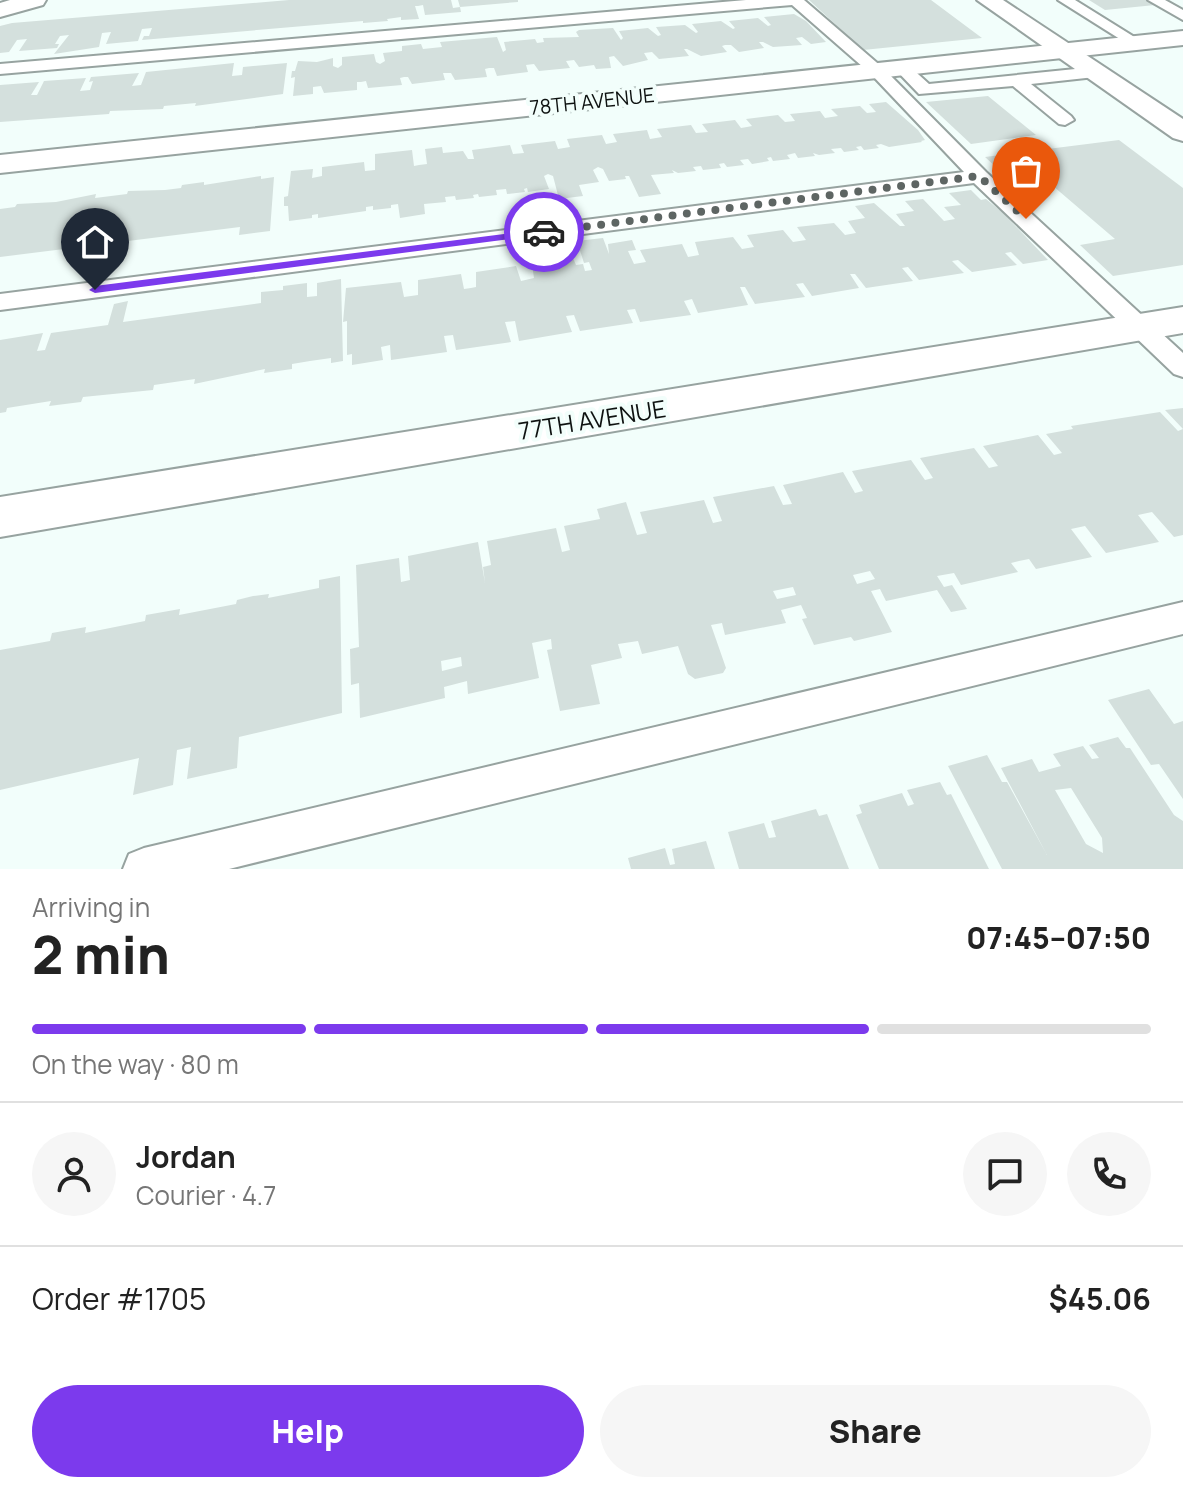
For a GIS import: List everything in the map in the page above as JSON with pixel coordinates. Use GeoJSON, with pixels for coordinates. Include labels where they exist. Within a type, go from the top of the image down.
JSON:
{"type":"FeatureCollection","features":[{"type":"Feature","properties":{"kind":"street"},"geometry":{"type":"LineString","coordinates":[[0,10],[35,0]]}},
{"type":"Feature","properties":{"kind":"street"},"geometry":{"type":"LineString","coordinates":[[988,0],[1183,132]]}},
{"type":"Feature","properties":{"kind":"street","name":"78TH AVENUE"},"geometry":{"type":"LineString","coordinates":[[0,164],[1183,38]]}},
{"type":"Feature","properties":{"kind":"street","name":"77TH AVENUE"},"geometry":{"type":"LineString","coordinates":[[0,517],[1183,320]]}},
{"type":"Feature","properties":{"kind":"lane"},"geometry":{"type":"LineString","coordinates":[[0,69],[795,0],[890,69],[925,90],[1095,72]]}},
{"type":"Feature","properties":{"kind":"lane"},"geometry":{"type":"LineString","coordinates":[[1065,0],[1136,43]]}},
{"type":"Feature","properties":{"kind":"lane"},"geometry":{"type":"LineString","coordinates":[[1155,0],[1183,16]]}},
{"type":"Feature","properties":{"kind":"lane"},"geometry":{"type":"LineString","coordinates":[[890,69],[979,176],[1183,368]]}},
{"type":"Feature","properties":{"kind":"lane"},"geometry":{"type":"LineString","coordinates":[[1016,80],[1065,120]]}},
{"type":"Feature","properties":{"kind":"lane"},"geometry":{"type":"LineString","coordinates":[[0,302],[979,176]]}},
{"type":"Feature","properties":{"kind":"lane"},"geometry":{"type":"LineString","coordinates":[[144,869],[1183,618]]}},
{"type":"Feature","properties":{"kind":"building"},"geometry":{"type":"Polygon","coordinates":[[[289,0],[451,0],[453,8],[460,7],[461,12],[425,15],[423,5],[415,6],[419,19],[401,20],[401,17],[388,21],[142,40],[144,36],[149,36],[152,28],[142,29],[138,41],[106,44],[111,32],[102,33],[99,47],[54,54],[69,35],[60,36],[55,44],[59,44],[57,48],[19,51],[27,39],[17,40],[9,52],[0,53],[0,26],[12,23],[289,0]]]}},
{"type":"Feature","properties":{"kind":"building"},"geometry":{"type":"Polygon","coordinates":[[[458,0],[518,0],[518,2],[460,7],[458,0]]]}},
{"type":"Feature","properties":{"kind":"building"},"geometry":{"type":"Polygon","coordinates":[[[809,0],[931,0],[982,38],[863,50],[809,0]]]}},
{"type":"Feature","properties":{"kind":"building"},"geometry":{"type":"Polygon","coordinates":[[[1089,0],[1146,0],[1155,5],[1105,10],[1089,0]]]}},
{"type":"Feature","properties":{"kind":"building"},"geometry":{"type":"Polygon","coordinates":[[[794,14],[806,21],[826,42],[811,44],[802,37],[796,38],[802,45],[773,47],[759,42],[764,48],[739,52],[731,45],[725,45],[722,46],[727,52],[701,56],[684,49],[689,56],[659,59],[652,52],[644,53],[648,60],[623,66],[614,56],[609,57],[611,68],[596,69],[594,65],[579,67],[574,60],[566,61],[570,68],[539,71],[534,64],[526,65],[528,72],[497,76],[494,68],[489,68],[485,69],[487,77],[455,80],[451,73],[443,73],[445,80],[412,84],[408,77],[404,77],[400,78],[402,85],[368,88],[366,81],[357,82],[357,90],[324,93],[321,86],[313,87],[313,94],[293,96],[295,77],[291,78],[292,71],[295,71],[298,61],[317,62],[333,58],[333,66],[338,68],[342,65],[342,57],[374,54],[376,62],[380,64],[385,61],[383,53],[402,51],[402,46],[421,44],[423,49],[442,47],[440,42],[497,37],[503,52],[506,50],[504,42],[535,39],[537,43],[544,42],[543,38],[579,37],[576,32],[579,30],[613,28],[621,40],[619,31],[648,28],[658,36],[661,35],[656,27],[685,25],[696,33],[692,24],[721,21],[733,29],[729,21],[758,18],[768,26],[771,25],[764,17],[794,14]]]}},
{"type":"Feature","properties":{"kind":"building"},"geometry":{"type":"Polygon","coordinates":[[[234,63],[232,76],[242,75],[243,67],[287,63],[283,94],[195,106],[196,103],[164,106],[163,109],[0,122],[0,85],[39,82],[31,95],[37,95],[44,81],[86,78],[80,91],[90,90],[91,77],[139,73],[132,86],[141,85],[146,72],[234,63]]]}},
{"type":"Feature","properties":{"kind":"building"},"geometry":{"type":"Polygon","coordinates":[[[988,96],[1036,135],[971,144],[926,102],[988,96]]]}},
{"type":"Feature","properties":{"kind":"building"},"geometry":{"type":"Polygon","coordinates":[[[886,102],[925,140],[889,147],[881,144],[876,145],[879,148],[864,150],[861,146],[856,147],[859,150],[844,152],[841,148],[831,149],[835,153],[813,153],[815,156],[798,158],[795,153],[787,155],[790,159],[773,161],[771,157],[767,158],[769,161],[752,164],[748,159],[740,160],[744,165],[727,167],[724,163],[719,164],[721,168],[703,170],[701,166],[693,167],[696,171],[678,173],[672,170],[674,173],[651,175],[661,194],[639,197],[629,176],[609,181],[603,169],[598,167],[593,170],[599,182],[579,185],[583,196],[559,199],[553,176],[548,174],[544,176],[549,189],[528,192],[527,188],[525,192],[507,194],[506,189],[496,190],[497,195],[479,197],[478,194],[473,195],[474,198],[456,200],[455,196],[445,197],[446,202],[424,204],[425,214],[400,218],[398,204],[391,205],[391,208],[373,210],[373,206],[366,207],[366,211],[318,218],[318,214],[312,215],[312,218],[289,221],[288,206],[284,206],[291,171],[313,169],[312,178],[322,176],[322,167],[364,162],[365,171],[375,170],[375,154],[412,150],[414,166],[427,164],[425,149],[442,147],[443,153],[463,151],[468,159],[474,159],[472,150],[510,145],[513,154],[524,153],[521,145],[555,141],[558,149],[570,147],[567,139],[602,135],[606,144],[617,142],[613,134],[647,130],[650,139],[662,137],[657,129],[691,125],[696,133],[708,132],[702,124],[735,120],[741,128],[752,126],[746,119],[778,115],[785,122],[795,121],[790,114],[820,111],[825,118],[838,116],[831,109],[860,106],[867,113],[876,112],[869,104],[886,102]]]}},
{"type":"Feature","properties":{"kind":"building"},"geometry":{"type":"Polygon","coordinates":[[[1119,140],[1183,188],[1183,265],[1113,276],[1080,245],[1115,239],[1053,186],[1021,190],[985,157],[1119,140]]]}},
{"type":"Feature","properties":{"kind":"building"},"geometry":{"type":"Polygon","coordinates":[[[261,176],[261,179],[274,177],[270,231],[239,235],[240,227],[0,257],[0,209],[96,194],[95,198],[127,194],[128,191],[165,190],[181,188],[182,185],[204,182],[204,185],[261,176]]]}},
{"type":"Feature","properties":{"kind":"building"},"geometry":{"type":"Polygon","coordinates":[[[971,190],[1002,212],[1048,260],[1023,264],[1011,252],[1005,253],[1017,265],[972,272],[958,260],[952,261],[964,273],[919,280],[908,267],[902,268],[913,281],[866,288],[855,274],[850,274],[859,288],[812,296],[803,283],[796,284],[805,297],[755,304],[745,287],[740,287],[748,305],[698,313],[692,299],[684,301],[691,315],[640,322],[635,309],[627,310],[633,323],[580,331],[574,315],[566,316],[572,332],[519,341],[515,321],[505,322],[511,342],[456,350],[453,335],[444,336],[447,352],[391,360],[390,345],[381,347],[383,360],[352,365],[352,354],[347,355],[347,321],[343,322],[346,288],[401,282],[404,297],[418,295],[418,280],[461,274],[464,289],[471,288],[476,287],[476,272],[516,266],[521,281],[534,278],[532,264],[573,258],[576,265],[583,264],[585,271],[592,270],[589,262],[584,263],[577,241],[603,238],[609,254],[608,244],[632,240],[636,250],[628,251],[634,264],[646,262],[640,250],[682,244],[688,257],[699,255],[695,242],[733,237],[742,249],[754,247],[747,235],[783,230],[793,242],[806,240],[797,227],[834,223],[845,235],[856,233],[848,221],[865,218],[855,206],[874,203],[900,226],[905,226],[896,214],[914,211],[905,201],[923,199],[944,221],[955,219],[944,207],[961,205],[949,193],[971,190]]]}},
{"type":"Feature","properties":{"kind":"building"},"geometry":{"type":"Polygon","coordinates":[[[341,279],[343,361],[331,363],[331,358],[310,361],[292,364],[292,369],[264,373],[265,369],[194,384],[195,379],[154,385],[153,390],[83,397],[81,402],[49,406],[51,401],[7,408],[6,412],[0,413],[0,340],[43,333],[37,351],[45,350],[51,333],[108,325],[114,304],[128,301],[123,322],[261,303],[261,292],[283,290],[283,286],[307,283],[307,297],[317,296],[317,283],[341,279]]]}},
{"type":"Feature","properties":{"kind":"building"},"geometry":{"type":"Polygon","coordinates":[[[1183,408],[1183,429],[1165,410],[1183,408]]]}},
{"type":"Feature","properties":{"kind":"building"},"geometry":{"type":"Polygon","coordinates":[[[1160,412],[1178,431],[1183,429],[1183,535],[1174,537],[1152,512],[1138,515],[1159,542],[1106,553],[1085,526],[1071,529],[1092,557],[1036,569],[1029,559],[1019,561],[1011,563],[1018,572],[961,585],[954,573],[937,576],[944,587],[952,585],[967,609],[951,612],[937,590],[886,601],[880,589],[871,591],[892,632],[854,641],[851,637],[814,645],[802,619],[807,618],[801,605],[781,610],[786,623],[725,635],[722,623],[711,625],[726,668],[723,673],[695,679],[688,674],[678,646],[642,654],[638,641],[618,644],[622,658],[591,665],[600,704],[560,711],[547,650],[552,649],[551,639],[532,643],[539,678],[468,694],[467,681],[444,687],[445,698],[360,718],[359,683],[351,685],[350,649],[359,647],[356,565],[399,558],[401,582],[410,580],[408,556],[478,542],[485,583],[483,567],[491,565],[487,541],[556,528],[562,552],[570,550],[564,526],[600,519],[597,509],[626,502],[637,535],[647,533],[640,512],[704,500],[713,523],[722,521],[713,497],[774,486],[783,505],[792,504],[783,485],[843,472],[855,493],[863,491],[852,471],[911,460],[925,480],[933,478],[920,458],[974,448],[989,468],[998,466],[983,446],[1038,435],[1054,455],[1062,453],[1046,434],[1073,429],[1071,426],[1160,412]],[[870,571],[853,575],[857,584],[875,579],[870,571]],[[793,587],[773,591],[777,599],[796,595],[793,587]],[[461,657],[441,661],[442,671],[462,666],[461,657]]]}},
{"type":"Feature","properties":{"kind":"building"},"geometry":{"type":"Polygon","coordinates":[[[340,576],[342,713],[239,737],[237,768],[187,779],[191,747],[177,750],[173,785],[133,795],[139,758],[0,790],[0,650],[50,641],[52,633],[86,627],[85,633],[145,621],[146,615],[180,609],[179,615],[236,604],[237,600],[253,596],[269,594],[268,598],[319,588],[319,580],[340,576]]]}},
{"type":"Feature","properties":{"kind":"building"},"geometry":{"type":"Polygon","coordinates":[[[1149,689],[1174,724],[1183,721],[1183,799],[1159,764],[1151,765],[1108,700],[1149,689]]]}},
{"type":"Feature","properties":{"kind":"building"},"geometry":{"type":"Polygon","coordinates":[[[1118,737],[1126,748],[1130,748],[1174,815],[1183,821],[1183,869],[1002,869],[948,766],[987,755],[1002,782],[1007,782],[1047,855],[1001,768],[1032,759],[1039,772],[1061,766],[1053,754],[1083,746],[1092,759],[1099,758],[1089,745],[1118,737]],[[1071,788],[1055,790],[1086,844],[1103,853],[1102,838],[1071,788]]]}},
{"type":"Feature","properties":{"kind":"building"},"geometry":{"type":"Polygon","coordinates":[[[940,782],[947,795],[951,794],[989,869],[879,869],[856,815],[862,813],[859,805],[902,793],[908,806],[914,804],[907,790],[940,782]]]}},
{"type":"Feature","properties":{"kind":"building"},"geometry":{"type":"Polygon","coordinates":[[[816,809],[819,816],[827,814],[849,869],[739,869],[728,832],[764,823],[769,838],[776,837],[771,821],[816,809]]]}},
{"type":"Feature","properties":{"kind":"building"},"geometry":{"type":"Polygon","coordinates":[[[706,841],[715,869],[631,869],[628,858],[665,848],[670,865],[675,864],[672,849],[706,841]]]}},
{"type":"Feature","properties":{"kind":"way so far"},"geometry":{"type":"LineString","coordinates":[[544,232],[979,176],[1026,219]]}},
{"type":"Feature","properties":{"kind":"route"},"geometry":{"type":"LineString","coordinates":[[95,290],[544,232]]}}]}
